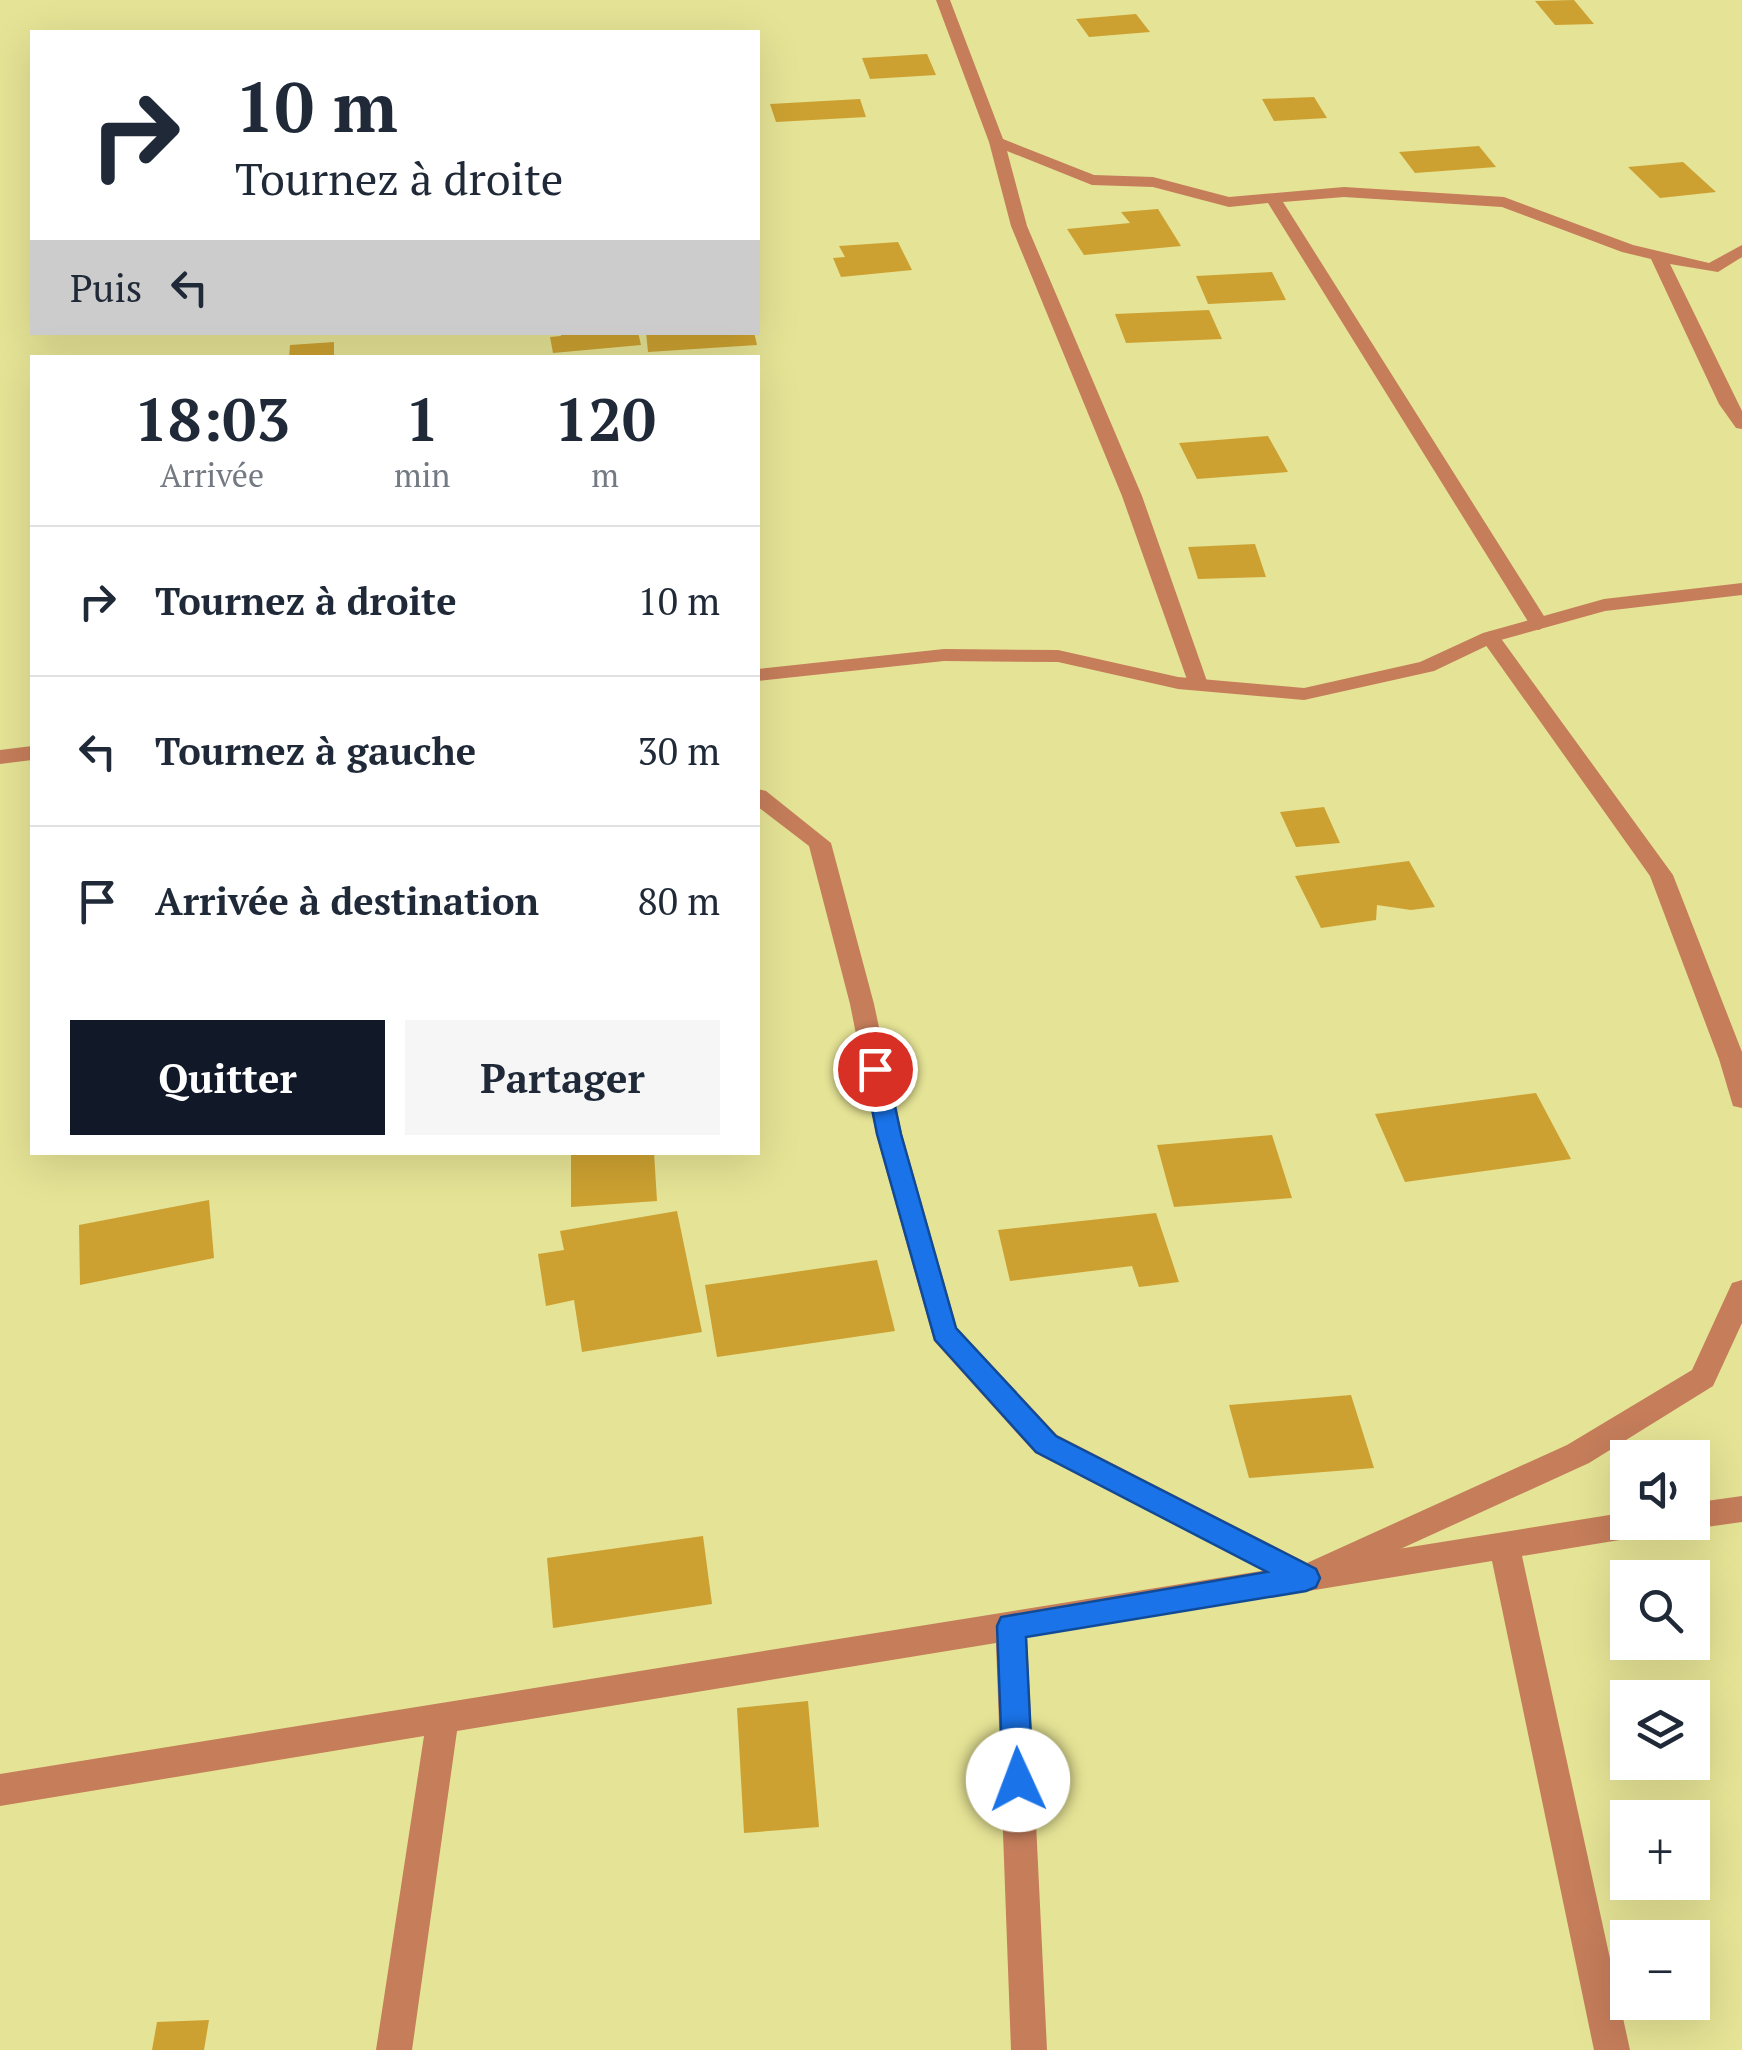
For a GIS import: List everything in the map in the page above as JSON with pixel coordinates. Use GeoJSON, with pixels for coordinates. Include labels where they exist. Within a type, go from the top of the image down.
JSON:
{"type":"FeatureCollection","features":[{"type":"Feature","properties":{"kind":"street"},"geometry":{"type":"LineString","coordinates":[[943,0],[997,142],[1019,226],[1132,496],[1197,684]]}},
{"type":"Feature","properties":{"kind":"street"},"geometry":{"type":"LineString","coordinates":[[997,142],[1092,180],[1153,182],[1229,202],[1344,192],[1504,202],[1628,249],[1712,268],[1742,250]]}},
{"type":"Feature","properties":{"kind":"street"},"geometry":{"type":"LineString","coordinates":[[1272,198],[1540,624]]}},
{"type":"Feature","properties":{"kind":"street"},"geometry":{"type":"LineString","coordinates":[[1658,256],[1728,404],[1742,424]]}},
{"type":"Feature","properties":{"kind":"street"},"geometry":{"type":"LineString","coordinates":[[760,674],[944,655],[1058,656],[1197,684],[1304,694],[1427,666],[1490,638],[1604,605],[1742,589]]}},
{"type":"Feature","properties":{"kind":"street"},"geometry":{"type":"LineString","coordinates":[[1490,638],[1661,875],[1732,1059],[1742,1099]]}},
{"type":"Feature","properties":{"kind":"street"},"geometry":{"type":"LineString","coordinates":[[0,756],[30,753]]}},
{"type":"Feature","properties":{"kind":"street"},"geometry":{"type":"LineString","coordinates":[[760,798],[820,843],[862,1004],[889,1134],[944,1332],[1046,1444],[1306,1578]]}},
{"type":"Feature","properties":{"kind":"street"},"geometry":{"type":"LineString","coordinates":[[1306,1578],[1578,1454],[1704,1378],[1742,1291]]}},
{"type":"Feature","properties":{"kind":"street"},"geometry":{"type":"LineString","coordinates":[[1710,1513],[1742,1508]]}},
{"type":"Feature","properties":{"kind":"street"},"geometry":{"type":"LineString","coordinates":[[0,1790],[1610,1529]]}},
{"type":"Feature","properties":{"kind":"street"},"geometry":{"type":"LineString","coordinates":[[1504,1546],[1612,2050]]}},
{"type":"Feature","properties":{"kind":"street"},"geometry":{"type":"LineString","coordinates":[[1012,1626],[1028,2050]]}},
{"type":"Feature","properties":{"kind":"street"},"geometry":{"type":"LineString","coordinates":[[394,2050],[443,1717]]}},
{"type":"Feature","properties":{"kind":"building"},"geometry":{"type":"Polygon","coordinates":[[[1574,0],[1594,24],[1555,25],[1535,1],[1574,0]]]}},
{"type":"Feature","properties":{"kind":"building"},"geometry":{"type":"Polygon","coordinates":[[[1136,14],[1150,32],[1089,37],[1076,19],[1136,14]]]}},
{"type":"Feature","properties":{"kind":"building"},"geometry":{"type":"Polygon","coordinates":[[[927,54],[936,75],[870,79],[862,58],[927,54]]]}},
{"type":"Feature","properties":{"kind":"building"},"geometry":{"type":"Polygon","coordinates":[[[1314,97],[1327,118],[1274,121],[1262,99],[1314,97]]]}},
{"type":"Feature","properties":{"kind":"building"},"geometry":{"type":"Polygon","coordinates":[[[860,99],[866,117],[776,122],[770,104],[860,99]]]}},
{"type":"Feature","properties":{"kind":"building"},"geometry":{"type":"Polygon","coordinates":[[[1479,146],[1496,167],[1415,173],[1399,152],[1479,146]]]}},
{"type":"Feature","properties":{"kind":"building"},"geometry":{"type":"Polygon","coordinates":[[[1683,162],[1716,192],[1660,198],[1628,167],[1683,162]]]}},
{"type":"Feature","properties":{"kind":"building"},"geometry":{"type":"Polygon","coordinates":[[[1158,209],[1181,246],[1084,255],[1067,229],[1130,223],[1121,212],[1158,209]]]}},
{"type":"Feature","properties":{"kind":"building"},"geometry":{"type":"Polygon","coordinates":[[[898,242],[912,270],[841,277],[833,258],[845,257],[839,246],[898,242]]]}},
{"type":"Feature","properties":{"kind":"building"},"geometry":{"type":"Polygon","coordinates":[[[1272,272],[1286,300],[1208,304],[1196,276],[1272,272]]]}},
{"type":"Feature","properties":{"kind":"building"},"geometry":{"type":"Polygon","coordinates":[[[1209,310],[1222,339],[1126,343],[1115,314],[1209,310]]]}},
{"type":"Feature","properties":{"kind":"building"},"geometry":{"type":"Polygon","coordinates":[[[639,335],[641,345],[553,353],[550,337],[639,335]]]}},
{"type":"Feature","properties":{"kind":"building"},"geometry":{"type":"Polygon","coordinates":[[[646,335],[755,335],[757,345],[648,352],[646,335]]]}},
{"type":"Feature","properties":{"kind":"building"},"geometry":{"type":"Polygon","coordinates":[[[334,342],[334,355],[289,355],[290,345],[334,342]]]}},
{"type":"Feature","properties":{"kind":"building"},"geometry":{"type":"Polygon","coordinates":[[[1268,436],[1288,472],[1197,479],[1179,443],[1268,436]]]}},
{"type":"Feature","properties":{"kind":"building"},"geometry":{"type":"Polygon","coordinates":[[[1255,544],[1266,577],[1198,579],[1188,547],[1255,544]]]}},
{"type":"Feature","properties":{"kind":"building"},"geometry":{"type":"Polygon","coordinates":[[[1324,807],[1340,843],[1296,847],[1280,812],[1324,807]]]}},
{"type":"Feature","properties":{"kind":"building"},"geometry":{"type":"Polygon","coordinates":[[[1409,861],[1435,907],[1411,910],[1377,905],[1376,920],[1321,928],[1295,876],[1409,861]]]}},
{"type":"Feature","properties":{"kind":"building"},"geometry":{"type":"Polygon","coordinates":[[[1536,1093],[1571,1159],[1405,1182],[1375,1114],[1536,1093]]]}},
{"type":"Feature","properties":{"kind":"building"},"geometry":{"type":"Polygon","coordinates":[[[1272,1135],[1292,1198],[1174,1207],[1157,1145],[1272,1135]]]}},
{"type":"Feature","properties":{"kind":"building"},"geometry":{"type":"Polygon","coordinates":[[[571,1155],[654,1155],[657,1201],[571,1207],[571,1155]]]}},
{"type":"Feature","properties":{"kind":"building"},"geometry":{"type":"Polygon","coordinates":[[[209,1200],[214,1258],[80,1285],[79,1225],[209,1200]]]}},
{"type":"Feature","properties":{"kind":"building"},"geometry":{"type":"Polygon","coordinates":[[[677,1211],[702,1332],[582,1352],[574,1300],[546,1306],[538,1254],[564,1250],[560,1231],[677,1211]]]}},
{"type":"Feature","properties":{"kind":"building"},"geometry":{"type":"Polygon","coordinates":[[[1156,1213],[1179,1282],[1139,1287],[1132,1266],[1010,1281],[998,1230],[1156,1213]]]}},
{"type":"Feature","properties":{"kind":"building"},"geometry":{"type":"Polygon","coordinates":[[[877,1260],[895,1331],[717,1357],[705,1285],[877,1260]]]}},
{"type":"Feature","properties":{"kind":"building"},"geometry":{"type":"Polygon","coordinates":[[[1351,1395],[1374,1468],[1249,1478],[1229,1405],[1351,1395]]]}},
{"type":"Feature","properties":{"kind":"building"},"geometry":{"type":"Polygon","coordinates":[[[703,1536],[712,1604],[553,1628],[547,1558],[703,1536]]]}},
{"type":"Feature","properties":{"kind":"building"},"geometry":{"type":"Polygon","coordinates":[[[808,1701],[819,1827],[744,1833],[737,1708],[808,1701]]]}},
{"type":"Feature","properties":{"kind":"building"},"geometry":{"type":"Polygon","coordinates":[[[209,2020],[204,2050],[152,2050],[157,2022],[209,2020]]]}},
{"type":"Feature","properties":{"kind":"route"},"geometry":{"type":"LineString","coordinates":[[875,1069],[944,1332],[1046,1444],[1306,1578],[1012,1626],[1018,1780]]}}]}
